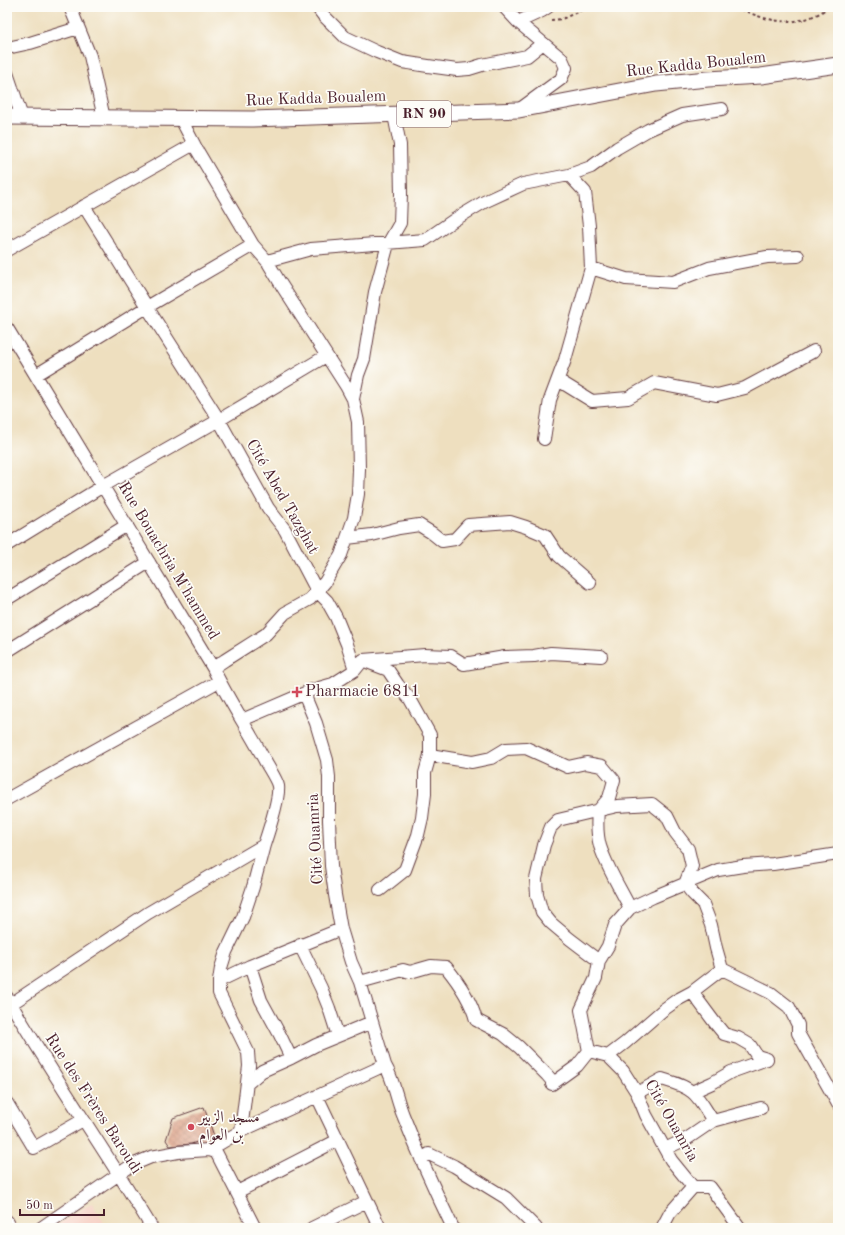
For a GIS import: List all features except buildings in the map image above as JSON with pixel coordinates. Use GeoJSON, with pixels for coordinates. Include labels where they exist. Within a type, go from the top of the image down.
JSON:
{"type":"FeatureCollection","features":[{"type":"Feature","properties":{"kind":"main road","name":"Rue Kadda Boualem"},"geometry":{"type":"LineString","coordinates":[[7,117],[252,119],[519,110],[656,84],[761,76],[838,65]]}},
{"type":"Feature","properties":{"kind":"street"},"geometry":{"type":"LineString","coordinates":[[70,7],[90,56],[104,118]]}},
{"type":"Feature","properties":{"kind":"street"},"geometry":{"type":"LineString","coordinates":[[317,7],[344,37],[402,62],[457,70],[469,69],[527,56],[543,43]]}},
{"type":"Feature","properties":{"kind":"street"},"geometry":{"type":"LineString","coordinates":[[504,7],[518,22],[562,59],[566,68],[561,79],[519,110]]}},
{"type":"Feature","properties":{"kind":"street"},"geometry":{"type":"LineString","coordinates":[[518,22],[548,7]]}},
{"type":"Feature","properties":{"kind":"street"},"geometry":{"type":"LineString","coordinates":[[7,48],[30,44],[78,28]]}},
{"type":"Feature","properties":{"kind":"street"},"geometry":{"type":"LineString","coordinates":[[7,73],[22,117]]}},
{"type":"Feature","properties":{"kind":"street"},"geometry":{"type":"LineString","coordinates":[[267,261],[311,249],[425,240],[484,202],[523,184],[569,175],[591,167],[617,148],[648,130],[682,115],[722,109]]}},
{"type":"Feature","properties":{"kind":"street","name":"Cité Abed Tazghat"},"geometry":{"type":"LineString","coordinates":[[353,399],[358,375],[364,359],[371,324],[375,292],[388,244],[400,223],[400,145],[394,115]]}},
{"type":"Feature","properties":{"kind":"street","name":"Cité Abed Tazghat"},"geometry":{"type":"LineString","coordinates":[[181,119],[253,245],[267,261],[326,356],[338,372],[353,399],[358,422],[358,488],[354,518],[341,555],[325,582],[310,600],[285,613],[266,634],[213,668]]}},
{"type":"Feature","properties":{"kind":"street"},"geometry":{"type":"LineString","coordinates":[[7,250],[194,144]]}},
{"type":"Feature","properties":{"kind":"street"},"geometry":{"type":"LineString","coordinates":[[544,439],[550,400],[567,354],[591,268],[589,226],[585,192],[569,175]]}},
{"type":"Feature","properties":{"kind":"street","name":"Cité Abed Tazghat"},"geometry":{"type":"LineString","coordinates":[[84,206],[219,420],[268,508],[285,530],[317,591]]}},
{"type":"Feature","properties":{"kind":"street"},"geometry":{"type":"LineString","coordinates":[[36,375],[147,307],[253,245]]}},
{"type":"Feature","properties":{"kind":"street"},"geometry":{"type":"LineString","coordinates":[[591,268],[626,279],[673,282],[709,268],[767,257],[798,256]]}},
{"type":"Feature","properties":{"kind":"street","name":"Rue Bouachria M'hammed"},"geometry":{"type":"LineString","coordinates":[[7,328],[213,668],[278,786],[272,819],[253,887],[243,917],[226,952],[219,981]]}},
{"type":"Feature","properties":{"kind":"street"},"geometry":{"type":"LineString","coordinates":[[558,380],[592,401],[628,398],[654,383],[717,395],[745,388],[814,351]]}},
{"type":"Feature","properties":{"kind":"street"},"geometry":{"type":"LineString","coordinates":[[7,545],[103,486],[219,420],[326,356]]}},
{"type":"Feature","properties":{"kind":"street"},"geometry":{"type":"LineString","coordinates":[[347,538],[372,535],[399,528],[419,525],[442,541],[455,539],[468,525],[510,522],[526,527],[544,536],[559,556],[590,583]]}},
{"type":"Feature","properties":{"kind":"street"},"geometry":{"type":"LineString","coordinates":[[7,599],[127,525]]}},
{"type":"Feature","properties":{"kind":"street"},"geometry":{"type":"LineString","coordinates":[[9,650],[149,562]]}},
{"type":"Feature","properties":{"kind":"street"},"geometry":{"type":"LineString","coordinates":[[317,591],[327,601],[336,617],[347,644],[355,670]]}},
{"type":"Feature","properties":{"kind":"street"},"geometry":{"type":"LineString","coordinates":[[242,720],[312,690],[333,684],[355,670],[363,660],[425,655],[451,656],[464,664],[505,657],[534,656],[551,653],[601,656]]}},
{"type":"Feature","properties":{"kind":"street"},"geometry":{"type":"LineString","coordinates":[[363,660],[388,670],[410,699],[430,735],[430,755],[425,773],[425,794],[422,818],[412,853],[405,870],[380,890]]}},
{"type":"Feature","properties":{"kind":"street"},"geometry":{"type":"LineString","coordinates":[[7,799],[219,680]]}},
{"type":"Feature","properties":{"kind":"street","name":"Cité Ouamria"},"geometry":{"type":"LineString","coordinates":[[304,694],[316,723],[327,760],[332,866],[341,929],[351,962],[360,982],[385,1065],[401,1110],[421,1159],[453,1228]]}},
{"type":"Feature","properties":{"kind":"street"},"geometry":{"type":"LineString","coordinates":[[430,755],[472,762],[491,758],[506,749],[526,748],[568,767],[586,763],[602,766],[614,780],[609,798],[598,811],[597,823],[600,844],[608,867],[630,908]]}},
{"type":"Feature","properties":{"kind":"street"},"geometry":{"type":"LineString","coordinates":[[599,960],[550,923],[542,912],[536,879],[544,845],[551,827],[558,820],[617,806],[652,804],[667,816],[675,832],[688,849],[692,866],[685,884]]}},
{"type":"Feature","properties":{"kind":"street"},"geometry":{"type":"LineString","coordinates":[[9,1001],[148,913],[264,845]]}},
{"type":"Feature","properties":{"kind":"street"},"geometry":{"type":"LineString","coordinates":[[360,982],[403,970],[410,972],[431,966],[446,967],[466,994],[473,1008],[476,1020],[503,1034],[519,1047],[547,1075],[553,1082],[552,1084],[577,1066],[589,1051],[581,1010],[596,978],[599,960],[608,946],[615,925],[630,908],[718,870],[743,866],[773,864],[838,854]]}},
{"type":"Feature","properties":{"kind":"street"},"geometry":{"type":"LineString","coordinates":[[685,884],[703,904],[711,925],[722,969],[771,993],[789,1007],[798,1025],[798,1033],[838,1104]]}},
{"type":"Feature","properties":{"kind":"street"},"geometry":{"type":"LineString","coordinates":[[241,1130],[248,1083],[248,1052],[219,993],[219,981],[250,966],[341,929]]}},
{"type":"Feature","properties":{"kind":"street"},"geometry":{"type":"LineString","coordinates":[[300,945],[321,988],[338,1036]]}},
{"type":"Feature","properties":{"kind":"street"},"geometry":{"type":"LineString","coordinates":[[250,966],[261,1000],[291,1058]]}},
{"type":"Feature","properties":{"kind":"street"},"geometry":{"type":"LineString","coordinates":[[589,1051],[608,1056],[625,1044],[662,1010],[692,992],[722,969]]}},
{"type":"Feature","properties":{"kind":"street"},"geometry":{"type":"LineString","coordinates":[[692,992],[724,1034],[738,1038],[750,1045],[757,1056],[767,1059],[732,1072],[692,1092]]}},
{"type":"Feature","properties":{"kind":"street","name":"Rue des Frères Baroudi"},"geometry":{"type":"LineString","coordinates":[[9,1001],[152,1228]]}},
{"type":"Feature","properties":{"kind":"street"},"geometry":{"type":"LineString","coordinates":[[248,1083],[262,1071],[316,1045],[372,1022]]}},
{"type":"Feature","properties":{"kind":"street","name":"Cité Ouamria"},"geometry":{"type":"LineString","coordinates":[[608,1056],[623,1071],[637,1093],[646,1115],[671,1160],[693,1187],[710,1187],[740,1228]]}},
{"type":"Feature","properties":{"kind":"street"},"geometry":{"type":"LineString","coordinates":[[208,1150],[241,1130],[385,1065]]}},
{"type":"Feature","properties":{"kind":"street"},"geometry":{"type":"LineString","coordinates":[[637,1093],[662,1079],[679,1084],[692,1092],[713,1121]]}},
{"type":"Feature","properties":{"kind":"street"},"geometry":{"type":"LineString","coordinates":[[317,1096],[380,1228]]}},
{"type":"Feature","properties":{"kind":"street"},"geometry":{"type":"LineString","coordinates":[[7,1103],[34,1148],[84,1120]]}},
{"type":"Feature","properties":{"kind":"street"},"geometry":{"type":"LineString","coordinates":[[665,1149],[688,1138],[713,1121],[761,1108]]}},
{"type":"Feature","properties":{"kind":"street"},"geometry":{"type":"LineString","coordinates":[[237,1192],[338,1140]]}},
{"type":"Feature","properties":{"kind":"street"},"geometry":{"type":"LineString","coordinates":[[41,1228],[119,1174],[151,1157],[178,1152],[208,1150],[216,1152],[255,1228]]}},
{"type":"Feature","properties":{"kind":"street"},"geometry":{"type":"LineString","coordinates":[[421,1159],[429,1154],[454,1166],[506,1198],[536,1228]]}},
{"type":"Feature","properties":{"kind":"street"},"geometry":{"type":"LineString","coordinates":[[662,1228],[670,1213],[693,1187]]}},
{"type":"Feature","properties":{"kind":"street"},"geometry":{"type":"LineString","coordinates":[[312,1228],[367,1201]]}},
{"type":"Feature","properties":{"kind":"street"},"geometry":{"type":"LineString","coordinates":[[7,1221],[11,1228]]}},
{"type":"Feature","properties":{"kind":"path"},"geometry":{"type":"LineString","coordinates":[[736,7],[762,17],[786,22],[803,20],[829,7]]}},
{"type":"Feature","properties":{"kind":"shaded area"},"geometry":{"type":"Polygon","coordinates":[[[92,1203],[107,1228],[52,1228],[92,1203]]]}},
{"type":"Feature","properties":{"kind":"place","name":"Pharmacie 6811"},"geometry":{"type":"Point","coordinates":[297,692]}},
{"type":"Feature","properties":{"kind":"place","name":"مسجد الزبير بن العوام"},"geometry":{"type":"Point","coordinates":[191,1127]}}]}
